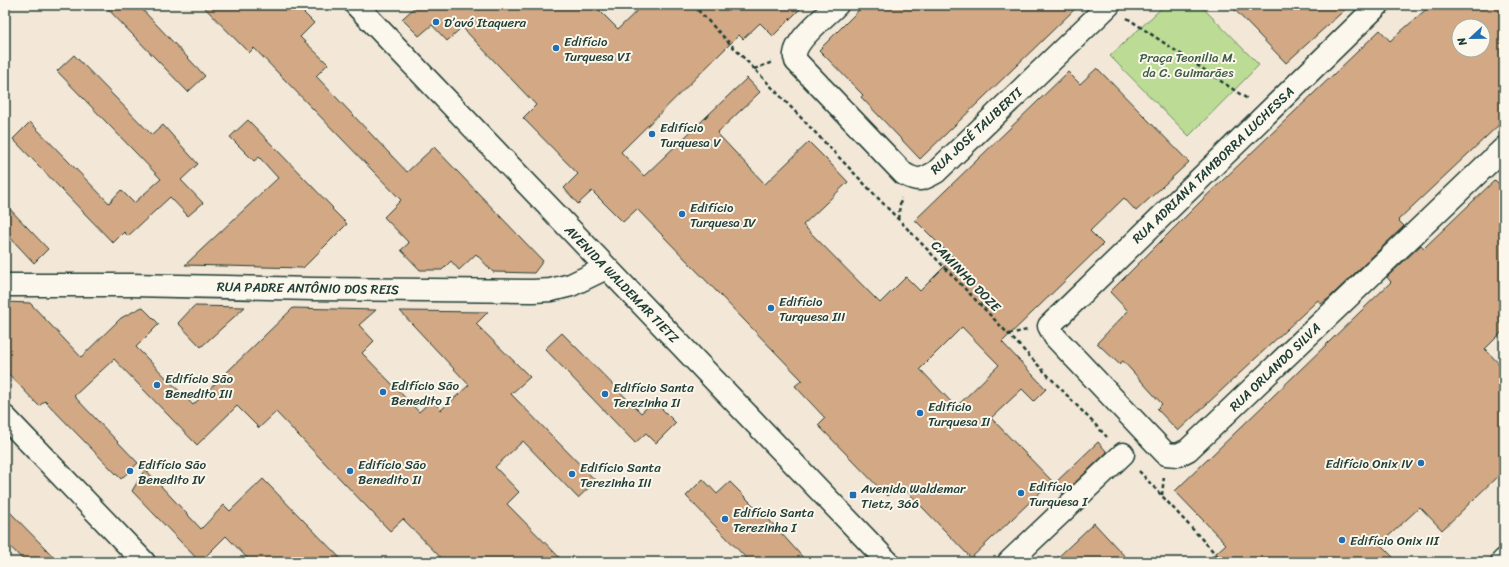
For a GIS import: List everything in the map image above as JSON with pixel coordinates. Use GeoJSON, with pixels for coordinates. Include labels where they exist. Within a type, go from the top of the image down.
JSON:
{"type":"FeatureCollection","features":[{"type":"Feature","properties":{"kind":"street","name":"AVENIDA WALDEMAR TIETZ"},"geometry":{"type":"LineString","coordinates":[[356,5],[888,562]]}},
{"type":"Feature","properties":{"kind":"street","name":"RUA JOSÉ TALIBERTI"},"geometry":{"type":"LineString","coordinates":[[837,5],[797,47],[794,55],[796,61],[904,174],[914,180],[923,180],[936,172],[1108,6]]}},
{"type":"Feature","properties":{"kind":"street","name":"RUA ADRIANA TAMBORRA LUCHESSA"},"geometry":{"type":"LineString","coordinates":[[1049,326],[1378,5]]}},
{"type":"Feature","properties":{"kind":"street","name":"RUA ORLANDO SILVA"},"geometry":{"type":"LineString","coordinates":[[1049,326],[1055,337],[1166,454],[1178,455],[1188,450],[1504,148]]}},
{"type":"Feature","properties":{"kind":"street","name":"RUA PADRE ANTÔNIO DOS REIS"},"geometry":{"type":"LineString","coordinates":[[5,285],[131,284],[312,290],[533,291],[551,290],[572,285],[606,268]]}},
{"type":"Feature","properties":{"kind":"street"},"geometry":{"type":"LineString","coordinates":[[5,417],[144,562]]}},
{"type":"Feature","properties":{"kind":"street"},"geometry":{"type":"LineString","coordinates":[[1009,562],[1123,454]]}},
{"type":"Feature","properties":{"kind":"path","name":"CAMINHO DOZE"},"geometry":{"type":"LineString","coordinates":[[693,5],[1123,454],[1223,562]]}},
{"type":"Feature","properties":{"kind":"path"},"geometry":{"type":"LineString","coordinates":[[1108,6],[1268,113]]}},
{"type":"Feature","properties":{"kind":"green space","name":"Praça Teonilia M. da C. Guimarães"},"geometry":{"type":"Polygon","coordinates":[[[1165,5],[1200,5],[1259,65],[1189,136],[1110,56],[1165,5]]]}},
{"type":"Feature","properties":{"kind":"building"},"geometry":{"type":"Polygon","coordinates":[[[104,5],[138,5],[205,76],[188,92],[104,5]]]}},
{"type":"Feature","properties":{"kind":"building"},"geometry":{"type":"Polygon","coordinates":[[[202,5],[296,5],[314,23],[300,37],[328,64],[316,76],[407,172],[434,147],[543,261],[534,273],[493,272],[476,254],[459,270],[451,261],[442,270],[420,270],[401,250],[409,243],[384,217],[401,200],[254,48],[249,53],[202,5]]]}},
{"type":"Feature","properties":{"kind":"building"},"geometry":{"type":"Polygon","coordinates":[[[412,5],[594,5],[618,29],[643,5],[804,5],[773,36],[760,23],[743,39],[739,35],[621,152],[644,176],[747,78],[760,92],[717,133],[765,184],[809,142],[828,161],[848,182],[803,225],[880,303],[906,277],[920,291],[953,258],[915,220],[1068,72],[1080,84],[1097,68],[1189,162],[1136,211],[1124,198],[1090,231],[1103,244],[1002,342],[1046,389],[1034,401],[1022,389],[991,418],[1052,481],[971,558],[900,484],[887,496],[818,425],[825,418],[795,386],[802,380],[637,209],[623,222],[592,191],[578,204],[564,188],[578,174],[523,118],[536,105],[462,27],[447,41],[432,25],[419,36],[402,19],[415,7],[412,5]],[[962,327],[920,369],[956,407],[999,365],[962,327]]]}},
{"type":"Feature","properties":{"kind":"building"},"geometry":{"type":"Polygon","coordinates":[[[864,5],[1079,5],[920,159],[861,97],[863,95],[819,50],[864,5]]]}},
{"type":"Feature","properties":{"kind":"building"},"geometry":{"type":"Polygon","coordinates":[[[1230,5],[1350,5],[1286,63],[1230,5]]]}},
{"type":"Feature","properties":{"kind":"building"},"geometry":{"type":"Polygon","coordinates":[[[1431,5],[1504,5],[1504,120],[1398,220],[1404,226],[1329,298],[1321,304],[1318,300],[1178,431],[1157,409],[1162,404],[1123,361],[1119,364],[1097,343],[1128,311],[1110,292],[1201,201],[1380,30],[1390,41],[1431,5]]]}},
{"type":"Feature","properties":{"kind":"building"},"geometry":{"type":"Polygon","coordinates":[[[74,55],[152,135],[163,125],[198,164],[181,180],[203,203],[188,216],[170,197],[128,236],[124,232],[113,243],[13,139],[30,122],[109,203],[121,190],[134,203],[161,179],[57,71],[74,55]]]}},
{"type":"Feature","properties":{"kind":"building"},"geometry":{"type":"Polygon","coordinates":[[[248,120],[347,224],[303,268],[185,265],[278,178],[259,157],[254,161],[230,137],[248,120]]]}},
{"type":"Feature","properties":{"kind":"building"},"geometry":{"type":"Polygon","coordinates":[[[1495,180],[1504,189],[1504,330],[1485,349],[1504,369],[1504,470],[1442,530],[1420,507],[1380,544],[1398,562],[1206,562],[1226,544],[1175,491],[1391,282],[1387,277],[1421,245],[1424,248],[1495,180]]]}},
{"type":"Feature","properties":{"kind":"building"},"geometry":{"type":"Polygon","coordinates":[[[5,204],[48,249],[34,263],[5,232],[5,204]]]}},
{"type":"Feature","properties":{"kind":"building"},"geometry":{"type":"Polygon","coordinates":[[[5,302],[30,303],[81,357],[121,318],[142,307],[159,324],[136,347],[193,405],[293,308],[376,310],[359,325],[374,341],[362,353],[419,412],[432,400],[441,410],[469,385],[400,311],[488,312],[476,324],[530,377],[511,394],[596,481],[578,498],[523,441],[495,467],[519,492],[507,504],[564,562],[445,562],[403,519],[390,531],[276,412],[259,428],[237,406],[197,445],[114,359],[74,396],[138,463],[121,479],[45,401],[39,406],[5,370],[5,302]]]}},
{"type":"Feature","properties":{"kind":"building"},"geometry":{"type":"Polygon","coordinates":[[[194,306],[245,307],[201,347],[178,323],[194,306]]]}},
{"type":"Feature","properties":{"kind":"building","name":"Edifício Santa Terezinha II"},"geometry":{"type":"Polygon","coordinates":[[[562,333],[641,413],[654,401],[676,423],[656,443],[646,433],[635,443],[545,349],[562,333]]]}},
{"type":"Feature","properties":{"kind":"building"},"geometry":{"type":"Polygon","coordinates":[[[1098,442],[1107,452],[1063,494],[1054,484],[1098,442]]]}},
{"type":"Feature","properties":{"kind":"building"},"geometry":{"type":"Polygon","coordinates":[[[145,469],[201,529],[224,505],[230,511],[263,479],[344,562],[251,562],[226,536],[200,562],[132,491],[145,469]]]}},
{"type":"Feature","properties":{"kind":"building","name":"Edifício Santa Terezinha I"},"geometry":{"type":"Polygon","coordinates":[[[703,479],[717,494],[730,482],[762,514],[763,513],[807,562],[750,562],[686,496],[703,479]]]}},
{"type":"Feature","properties":{"kind":"building"},"geometry":{"type":"Polygon","coordinates":[[[5,507],[58,562],[25,562],[5,541],[5,507]]]}},
{"type":"Feature","properties":{"kind":"building"},"geometry":{"type":"Polygon","coordinates":[[[1094,523],[1130,562],[1053,562],[1094,523]]]}},
{"type":"Feature","properties":{"kind":"place","name":"D’avó Itaquera"},"geometry":{"type":"Point","coordinates":[436,22]}},
{"type":"Feature","properties":{"kind":"place","name":"Edifício Turquesa VI"},"geometry":{"type":"Point","coordinates":[556,48]}},
{"type":"Feature","properties":{"kind":"place","name":"Edifício Turquesa V"},"geometry":{"type":"Point","coordinates":[652,134]}},
{"type":"Feature","properties":{"kind":"place","name":"Edifício Turquesa IV"},"geometry":{"type":"Point","coordinates":[682,214]}},
{"type":"Feature","properties":{"kind":"place","name":"Edifício Turquesa III"},"geometry":{"type":"Point","coordinates":[771,308]}},
{"type":"Feature","properties":{"kind":"place","name":"Edifício São Benedito III"},"geometry":{"type":"Point","coordinates":[157,385]}},
{"type":"Feature","properties":{"kind":"place","name":"Edifício São Benedito I"},"geometry":{"type":"Point","coordinates":[383,392]}},
{"type":"Feature","properties":{"kind":"place","name":"Edifício Santa Terezinha II"},"geometry":{"type":"Point","coordinates":[605,394]}},
{"type":"Feature","properties":{"kind":"place","name":"Edifício Turquesa II"},"geometry":{"type":"Point","coordinates":[920,413]}},
{"type":"Feature","properties":{"kind":"place","name":"Edifício Onix IV"},"geometry":{"type":"Point","coordinates":[1421,463]}},
{"type":"Feature","properties":{"kind":"place","name":"Edifício São Benedito IV"},"geometry":{"type":"Point","coordinates":[130,471]}},
{"type":"Feature","properties":{"kind":"place","name":"Edifício São Benedito II"},"geometry":{"type":"Point","coordinates":[350,471]}},
{"type":"Feature","properties":{"kind":"place","name":"Edifício Santa Terezinha III"},"geometry":{"type":"Point","coordinates":[572,474]}},
{"type":"Feature","properties":{"kind":"place","name":"Edifício Turquesa I"},"geometry":{"type":"Point","coordinates":[1021,493]}},
{"type":"Feature","properties":{"kind":"place","name":"Avenida Waldemar Tietz, 366"},"geometry":{"type":"Point","coordinates":[853,495]}},
{"type":"Feature","properties":{"kind":"place","name":"Edifício Santa Terezinha I"},"geometry":{"type":"Point","coordinates":[725,519]}},
{"type":"Feature","properties":{"kind":"place","name":"Edifício Onix III"},"geometry":{"type":"Point","coordinates":[1342,540]}}]}
